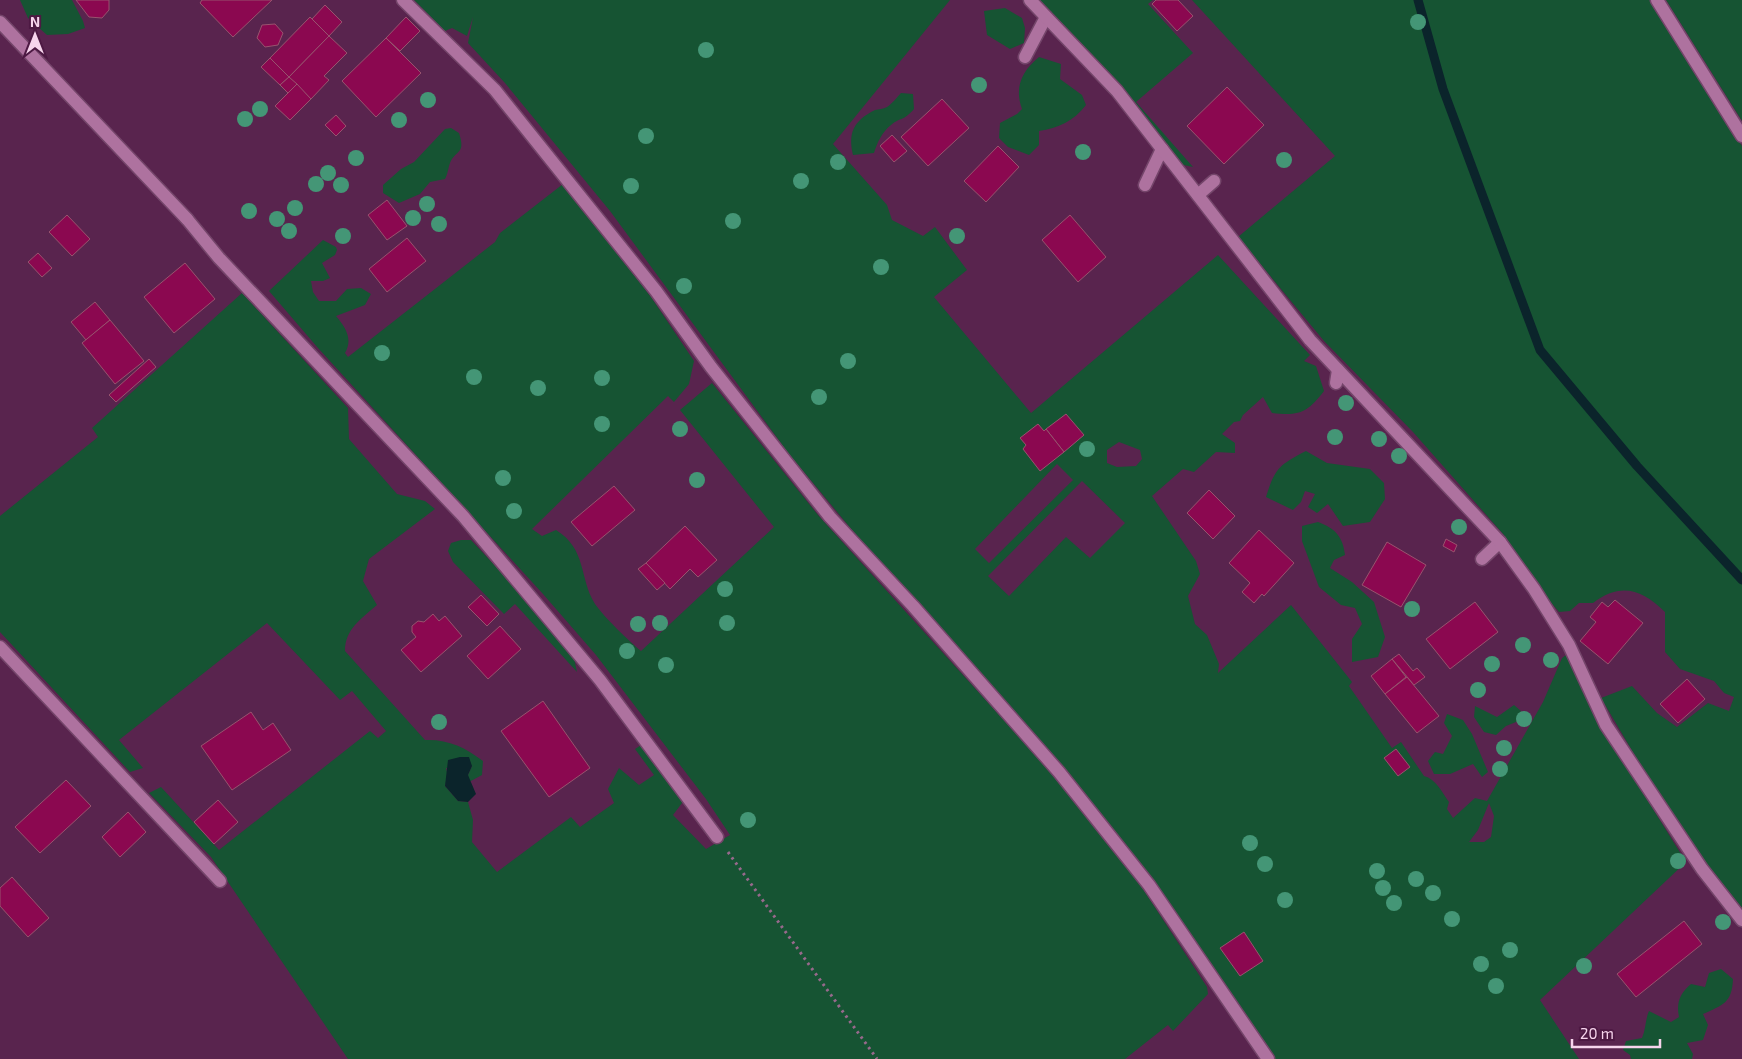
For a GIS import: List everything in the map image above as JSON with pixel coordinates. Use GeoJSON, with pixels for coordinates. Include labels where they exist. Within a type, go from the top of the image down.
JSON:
{"type":"FeatureCollection","features":[{"type":"Feature","properties":{"kind":"street"},"geometry":{"type":"LineString","coordinates":[[403,0],[495,90],[656,291],[711,367],[830,517],[913,606],[1059,772],[1149,885],[1268,1059]]}},
{"type":"Feature","properties":{"kind":"street"},"geometry":{"type":"LineString","coordinates":[[1030,0],[1118,91],[1310,340],[1500,542],[1534,589],[1584,669],[1606,725],[1705,879],[1742,920]]}},
{"type":"Feature","properties":{"kind":"street"},"geometry":{"type":"LineString","coordinates":[[1657,0],[1742,136]]}},
{"type":"Feature","properties":{"kind":"street"},"geometry":{"type":"LineString","coordinates":[[1025,57],[1046,17]]}},
{"type":"Feature","properties":{"kind":"street"},"geometry":{"type":"LineString","coordinates":[[0,22],[187,219],[219,258],[463,516],[600,680],[717,837]]}},
{"type":"Feature","properties":{"kind":"street"},"geometry":{"type":"LineString","coordinates":[[1145,185],[1162,149]]}},
{"type":"Feature","properties":{"kind":"street"},"geometry":{"type":"LineString","coordinates":[[1198,195],[1214,181]]}},
{"type":"Feature","properties":{"kind":"street"},"geometry":{"type":"LineString","coordinates":[[1336,383],[1338,370]]}},
{"type":"Feature","properties":{"kind":"street"},"geometry":{"type":"LineString","coordinates":[[1482,559],[1500,542]]}},
{"type":"Feature","properties":{"kind":"street"},"geometry":{"type":"LineString","coordinates":[[0,647],[220,881]]}},
{"type":"Feature","properties":{"kind":"path"},"geometry":{"type":"LineString","coordinates":[[717,837],[876,1059]]}},
{"type":"Feature","properties":{"kind":"green space"},"geometry":{"type":"Polygon","coordinates":[[[20,0],[72,0],[85,28],[68,34],[47,35],[28,18],[20,0]]]}},
{"type":"Feature","properties":{"kind":"green space"},"geometry":{"type":"Polygon","coordinates":[[[414,0],[950,0],[833,144],[887,205],[892,220],[923,236],[935,227],[967,270],[934,297],[1031,413],[1218,255],[1310,355],[1304,361],[1316,366],[1324,391],[1313,404],[1296,413],[1272,413],[1263,397],[1243,415],[1240,421],[1234,422],[1222,434],[1235,443],[1235,453],[1216,452],[1194,472],[1183,469],[1152,496],[1196,561],[1200,574],[1188,596],[1195,624],[1207,635],[1219,664],[1218,673],[1291,605],[1352,682],[1349,686],[1392,748],[1401,742],[1424,776],[1438,786],[1449,802],[1447,809],[1453,818],[1475,798],[1487,801],[1543,702],[1562,658],[1566,655],[1600,724],[1686,862],[1540,1000],[1579,1059],[1273,1059],[1181,920],[1098,812],[1010,706],[862,542],[789,454],[610,211],[505,83],[468,43],[473,17],[467,36],[452,28],[445,31],[414,0]],[[1119,442],[1107,450],[1107,463],[1117,467],[1136,466],[1142,459],[1140,450],[1119,442]],[[1057,464],[975,549],[989,563],[1073,480],[1057,464]],[[1082,481],[988,576],[1009,596],[1066,537],[1090,558],[1125,523],[1082,481]],[[1489,803],[1478,830],[1469,842],[1484,842],[1491,837],[1494,816],[1489,803]]]}},
{"type":"Feature","properties":{"kind":"green space"},"geometry":{"type":"Polygon","coordinates":[[[1037,0],[1153,0],[1148,4],[1193,53],[1136,102],[1193,167],[1179,164],[1037,0]]]}},
{"type":"Feature","properties":{"kind":"green space"},"geometry":{"type":"Polygon","coordinates":[[[1192,0],[1650,0],[1742,146],[1742,908],[1676,825],[1601,698],[1632,686],[1657,713],[1677,727],[1708,703],[1729,711],[1734,697],[1724,693],[1714,681],[1680,669],[1665,652],[1665,612],[1648,598],[1630,591],[1612,592],[1593,603],[1579,603],[1570,611],[1559,612],[1543,593],[1504,535],[1413,432],[1324,341],[1238,237],[1335,156],[1192,0]]]}},
{"type":"Feature","properties":{"kind":"green space"},"geometry":{"type":"Polygon","coordinates":[[[1666,0],[1742,0],[1742,121],[1666,0]]]}},
{"type":"Feature","properties":{"kind":"green space"},"geometry":{"type":"Polygon","coordinates":[[[1005,8],[1022,18],[1025,28],[1024,43],[1010,49],[987,35],[984,11],[1005,8]]]}},
{"type":"Feature","properties":{"kind":"green space"},"geometry":{"type":"Polygon","coordinates":[[[1039,57],[1061,64],[1060,79],[1082,95],[1086,105],[1065,123],[1039,131],[1039,145],[1029,155],[1008,147],[999,138],[1000,123],[1017,114],[1022,109],[1019,94],[1021,80],[1028,68],[1039,57]]]}},
{"type":"Feature","properties":{"kind":"green space"},"geometry":{"type":"Polygon","coordinates":[[[901,93],[913,94],[914,109],[885,131],[874,153],[853,155],[851,140],[857,123],[875,110],[887,107],[901,93]]]}},
{"type":"Feature","properties":{"kind":"green space"},"geometry":{"type":"Polygon","coordinates":[[[451,128],[459,133],[461,148],[452,159],[445,179],[430,182],[420,194],[399,203],[383,193],[383,185],[401,169],[414,162],[445,129],[451,128]]]}},
{"type":"Feature","properties":{"kind":"green space"},"geometry":{"type":"Polygon","coordinates":[[[563,184],[651,297],[694,361],[689,384],[674,402],[668,396],[532,529],[542,536],[556,530],[566,538],[578,555],[595,604],[617,629],[641,651],[774,527],[680,410],[712,383],[818,515],[1058,780],[1141,886],[1207,987],[1208,994],[1173,1031],[1168,1025],[1125,1059],[348,1059],[211,857],[149,793],[161,787],[219,850],[370,731],[378,738],[386,731],[352,691],[340,700],[267,623],[119,740],[143,768],[130,772],[0,632],[0,516],[98,437],[92,428],[242,293],[348,408],[349,439],[397,494],[425,501],[435,509],[369,559],[363,581],[377,605],[351,630],[345,651],[425,740],[441,741],[456,745],[483,761],[482,775],[469,782],[468,775],[472,766],[446,768],[448,776],[445,786],[458,801],[468,802],[473,820],[472,842],[497,872],[571,817],[580,827],[614,803],[608,789],[619,768],[639,785],[654,775],[635,749],[643,744],[681,793],[682,803],[673,815],[706,849],[730,835],[706,799],[596,655],[543,594],[318,348],[269,291],[323,240],[336,247],[335,255],[322,263],[330,278],[323,281],[311,281],[313,292],[319,301],[336,301],[347,289],[361,288],[371,294],[365,305],[336,316],[347,334],[348,343],[345,353],[348,357],[495,242],[500,233],[563,184]]]}},
{"type":"Feature","properties":{"kind":"green space"},"geometry":{"type":"Polygon","coordinates":[[[1306,451],[1327,463],[1370,469],[1384,483],[1385,499],[1370,522],[1343,526],[1328,504],[1317,513],[1308,507],[1315,494],[1305,491],[1301,502],[1293,510],[1266,497],[1275,473],[1279,468],[1306,451]]]}},
{"type":"Feature","properties":{"kind":"green space"},"geometry":{"type":"Polygon","coordinates":[[[1318,522],[1329,527],[1337,534],[1344,549],[1345,555],[1334,560],[1330,568],[1352,582],[1374,602],[1385,637],[1378,657],[1352,662],[1352,639],[1362,624],[1355,608],[1341,605],[1319,587],[1302,541],[1302,526],[1318,522]]]}},
{"type":"Feature","properties":{"kind":"green space"},"geometry":{"type":"Polygon","coordinates":[[[471,540],[543,617],[573,653],[577,672],[515,604],[504,614],[453,562],[448,551],[451,543],[471,540]]]}},
{"type":"Feature","properties":{"kind":"green space"},"geometry":{"type":"Polygon","coordinates":[[[1514,705],[1521,711],[1516,722],[1506,726],[1496,735],[1484,732],[1474,717],[1475,706],[1497,717],[1514,705]]]}},
{"type":"Feature","properties":{"kind":"green space"},"geometry":{"type":"Polygon","coordinates":[[[1447,714],[1463,720],[1472,734],[1488,772],[1482,777],[1473,764],[1450,774],[1434,774],[1428,761],[1435,752],[1443,754],[1452,736],[1444,723],[1447,714]]]}},
{"type":"Feature","properties":{"kind":"green space"},"geometry":{"type":"Polygon","coordinates":[[[1721,969],[1733,979],[1731,993],[1721,1005],[1703,1014],[1708,1025],[1703,1040],[1687,1043],[1693,1054],[1692,1059],[1631,1059],[1630,1055],[1623,1050],[1626,1041],[1642,1038],[1649,1011],[1671,1022],[1679,1017],[1679,1003],[1687,987],[1691,984],[1705,987],[1709,973],[1721,969]]]}},
{"type":"Feature","properties":{"kind":"water"},"geometry":{"type":"Polygon","coordinates":[[[469,757],[472,766],[468,775],[476,794],[468,802],[458,801],[445,786],[448,760],[469,757]]]}},
{"type":"Feature","properties":{"kind":"building"},"geometry":{"type":"Polygon","coordinates":[[[76,0],[109,0],[109,10],[102,18],[89,17],[76,0]]]}},
{"type":"Feature","properties":{"kind":"building"},"geometry":{"type":"Polygon","coordinates":[[[202,0],[272,0],[233,37],[200,3],[202,0]]]}},
{"type":"Feature","properties":{"kind":"building"},"geometry":{"type":"Polygon","coordinates":[[[1156,0],[1178,0],[1193,16],[1177,31],[1152,4],[1156,0]]]}},
{"type":"Feature","properties":{"kind":"building"},"geometry":{"type":"Polygon","coordinates":[[[325,5],[342,22],[329,36],[312,19],[325,5]]]}},
{"type":"Feature","properties":{"kind":"building"},"geometry":{"type":"Polygon","coordinates":[[[310,17],[329,36],[289,77],[270,58],[310,17]]]}},
{"type":"Feature","properties":{"kind":"building"},"geometry":{"type":"Polygon","coordinates":[[[406,17],[420,31],[400,51],[386,38],[406,17]]]}},
{"type":"Feature","properties":{"kind":"building"},"geometry":{"type":"Polygon","coordinates":[[[275,24],[283,33],[278,45],[265,47],[257,38],[262,25],[275,24]]]}},
{"type":"Feature","properties":{"kind":"building"},"geometry":{"type":"Polygon","coordinates":[[[329,36],[347,53],[324,76],[329,80],[311,99],[289,77],[329,36]]]}},
{"type":"Feature","properties":{"kind":"building"},"geometry":{"type":"Polygon","coordinates":[[[386,38],[421,73],[376,117],[342,81],[386,38]]]}},
{"type":"Feature","properties":{"kind":"building"},"geometry":{"type":"Polygon","coordinates":[[[270,58],[289,77],[280,85],[261,67],[270,58]]]}},
{"type":"Feature","properties":{"kind":"building"},"geometry":{"type":"Polygon","coordinates":[[[289,77],[297,84],[288,93],[280,85],[289,77]]]}},
{"type":"Feature","properties":{"kind":"building"},"geometry":{"type":"Polygon","coordinates":[[[297,84],[311,99],[290,120],[275,106],[297,84]]]}},
{"type":"Feature","properties":{"kind":"building"},"geometry":{"type":"Polygon","coordinates":[[[1227,87],[1264,125],[1224,164],[1187,126],[1227,87]]]}},
{"type":"Feature","properties":{"kind":"building"},"geometry":{"type":"Polygon","coordinates":[[[942,99],[969,128],[928,166],[901,137],[942,99]]]}},
{"type":"Feature","properties":{"kind":"building"},"geometry":{"type":"Polygon","coordinates":[[[336,115],[346,126],[336,136],[325,125],[336,115]]]}},
{"type":"Feature","properties":{"kind":"building"},"geometry":{"type":"Polygon","coordinates":[[[892,135],[907,151],[894,162],[880,146],[892,135]]]}},
{"type":"Feature","properties":{"kind":"building"},"geometry":{"type":"Polygon","coordinates":[[[998,146],[1019,167],[986,202],[964,181],[998,146]]]}},
{"type":"Feature","properties":{"kind":"building"},"geometry":{"type":"Polygon","coordinates":[[[387,200],[407,226],[387,240],[368,215],[387,200]]]}},
{"type":"Feature","properties":{"kind":"building"},"geometry":{"type":"Polygon","coordinates":[[[67,215],[90,239],[72,256],[49,232],[67,215]]]}},
{"type":"Feature","properties":{"kind":"building"},"geometry":{"type":"Polygon","coordinates":[[[1070,215],[1106,257],[1078,282],[1042,240],[1070,215]]]}},
{"type":"Feature","properties":{"kind":"building"},"geometry":{"type":"Polygon","coordinates":[[[407,238],[426,261],[387,292],[369,269],[407,238]]]}},
{"type":"Feature","properties":{"kind":"building"},"geometry":{"type":"Polygon","coordinates":[[[38,253],[52,268],[42,277],[28,262],[38,253]]]}},
{"type":"Feature","properties":{"kind":"building"},"geometry":{"type":"Polygon","coordinates":[[[185,263],[215,299],[174,333],[144,297],[185,263]]]}},
{"type":"Feature","properties":{"kind":"building"},"geometry":{"type":"Polygon","coordinates":[[[95,302],[110,320],[86,340],[71,322],[95,302]]]}},
{"type":"Feature","properties":{"kind":"building"},"geometry":{"type":"Polygon","coordinates":[[[110,320],[144,361],[115,384],[82,343],[110,320]]]}},
{"type":"Feature","properties":{"kind":"building"},"geometry":{"type":"Polygon","coordinates":[[[149,359],[156,367],[116,402],[109,395],[149,359]]]}},
{"type":"Feature","properties":{"kind":"building"},"geometry":{"type":"Polygon","coordinates":[[[1066,414],[1084,435],[1064,452],[1046,429],[1066,414]]]}},
{"type":"Feature","properties":{"kind":"building"},"geometry":{"type":"Polygon","coordinates":[[[1038,424],[1044,431],[1046,429],[1064,452],[1040,471],[1023,449],[1026,445],[1020,438],[1038,424]]]}},
{"type":"Feature","properties":{"kind":"building"},"geometry":{"type":"Polygon","coordinates":[[[614,486],[635,510],[592,546],[571,522],[614,486]]]}},
{"type":"Feature","properties":{"kind":"building"},"geometry":{"type":"Polygon","coordinates":[[[1209,490],[1235,516],[1213,539],[1187,513],[1209,490]]]}},
{"type":"Feature","properties":{"kind":"building"},"geometry":{"type":"Polygon","coordinates":[[[685,526],[717,560],[698,577],[690,569],[670,589],[646,563],[685,526]]]}},
{"type":"Feature","properties":{"kind":"building"},"geometry":{"type":"Polygon","coordinates":[[[1259,530],[1294,563],[1264,596],[1262,594],[1254,603],[1242,592],[1250,583],[1229,563],[1259,530]]]}},
{"type":"Feature","properties":{"kind":"building"},"geometry":{"type":"Polygon","coordinates":[[[1446,539],[1457,545],[1454,552],[1443,546],[1446,539]]]}},
{"type":"Feature","properties":{"kind":"building"},"geometry":{"type":"Polygon","coordinates":[[[1387,542],[1426,565],[1401,607],[1362,585],[1387,542]]]}},
{"type":"Feature","properties":{"kind":"building"},"geometry":{"type":"Polygon","coordinates":[[[646,563],[665,583],[657,590],[638,569],[646,563]]]}},
{"type":"Feature","properties":{"kind":"building"},"geometry":{"type":"Polygon","coordinates":[[[481,595],[499,614],[487,626],[468,607],[481,595]]]}},
{"type":"Feature","properties":{"kind":"building"},"geometry":{"type":"Polygon","coordinates":[[[1615,600],[1643,623],[1608,664],[1580,641],[1596,622],[1590,617],[1602,602],[1608,607],[1615,600]]]}},
{"type":"Feature","properties":{"kind":"building"},"geometry":{"type":"Polygon","coordinates":[[[1475,602],[1498,632],[1450,669],[1426,639],[1475,602]]]}},
{"type":"Feature","properties":{"kind":"building"},"geometry":{"type":"Polygon","coordinates":[[[433,614],[439,621],[445,616],[462,636],[421,672],[401,650],[416,637],[412,632],[412,626],[418,621],[424,622],[433,614]]]}},
{"type":"Feature","properties":{"kind":"building"},"geometry":{"type":"Polygon","coordinates":[[[500,626],[521,649],[488,679],[467,656],[500,626]]]}},
{"type":"Feature","properties":{"kind":"building"},"geometry":{"type":"Polygon","coordinates":[[[1399,654],[1413,671],[1417,668],[1425,677],[1414,685],[1392,659],[1399,654]]]}},
{"type":"Feature","properties":{"kind":"building"},"geometry":{"type":"Polygon","coordinates":[[[1392,659],[1406,677],[1385,694],[1371,676],[1392,659]]]}},
{"type":"Feature","properties":{"kind":"building"},"geometry":{"type":"Polygon","coordinates":[[[1407,677],[1439,716],[1417,733],[1385,694],[1407,677]]]}},
{"type":"Feature","properties":{"kind":"building"},"geometry":{"type":"Polygon","coordinates":[[[1687,679],[1705,699],[1678,723],[1660,704],[1687,679]]]}},
{"type":"Feature","properties":{"kind":"building"},"geometry":{"type":"Polygon","coordinates":[[[543,701],[590,768],[549,797],[501,731],[543,701]]]}},
{"type":"Feature","properties":{"kind":"building"},"geometry":{"type":"Polygon","coordinates":[[[251,712],[263,730],[273,723],[291,750],[232,790],[201,746],[251,712]]]}},
{"type":"Feature","properties":{"kind":"building"},"geometry":{"type":"Polygon","coordinates":[[[1396,749],[1410,767],[1398,776],[1384,758],[1396,749]]]}},
{"type":"Feature","properties":{"kind":"building"},"geometry":{"type":"Polygon","coordinates":[[[66,780],[91,806],[40,853],[15,827],[66,780]]]}},
{"type":"Feature","properties":{"kind":"building"},"geometry":{"type":"Polygon","coordinates":[[[218,800],[238,822],[214,844],[194,822],[218,800]]]}},
{"type":"Feature","properties":{"kind":"building"},"geometry":{"type":"Polygon","coordinates":[[[128,812],[146,832],[120,857],[102,837],[128,812]]]}},
{"type":"Feature","properties":{"kind":"building"},"geometry":{"type":"Polygon","coordinates":[[[12,877],[49,918],[28,937],[0,906],[0,888],[12,877]]]}},
{"type":"Feature","properties":{"kind":"building"},"geometry":{"type":"Polygon","coordinates":[[[1684,921],[1702,944],[1636,997],[1617,974],[1684,921]]]}},
{"type":"Feature","properties":{"kind":"building"},"geometry":{"type":"Polygon","coordinates":[[[1244,932],[1263,961],[1240,976],[1220,948],[1244,932]]]}},
{"type":"Feature","properties":{"kind":"waterway"},"geometry":{"type":"LineString","coordinates":[[1418,0],[1443,89],[1540,350],[1637,466],[1742,580]]}}]}
